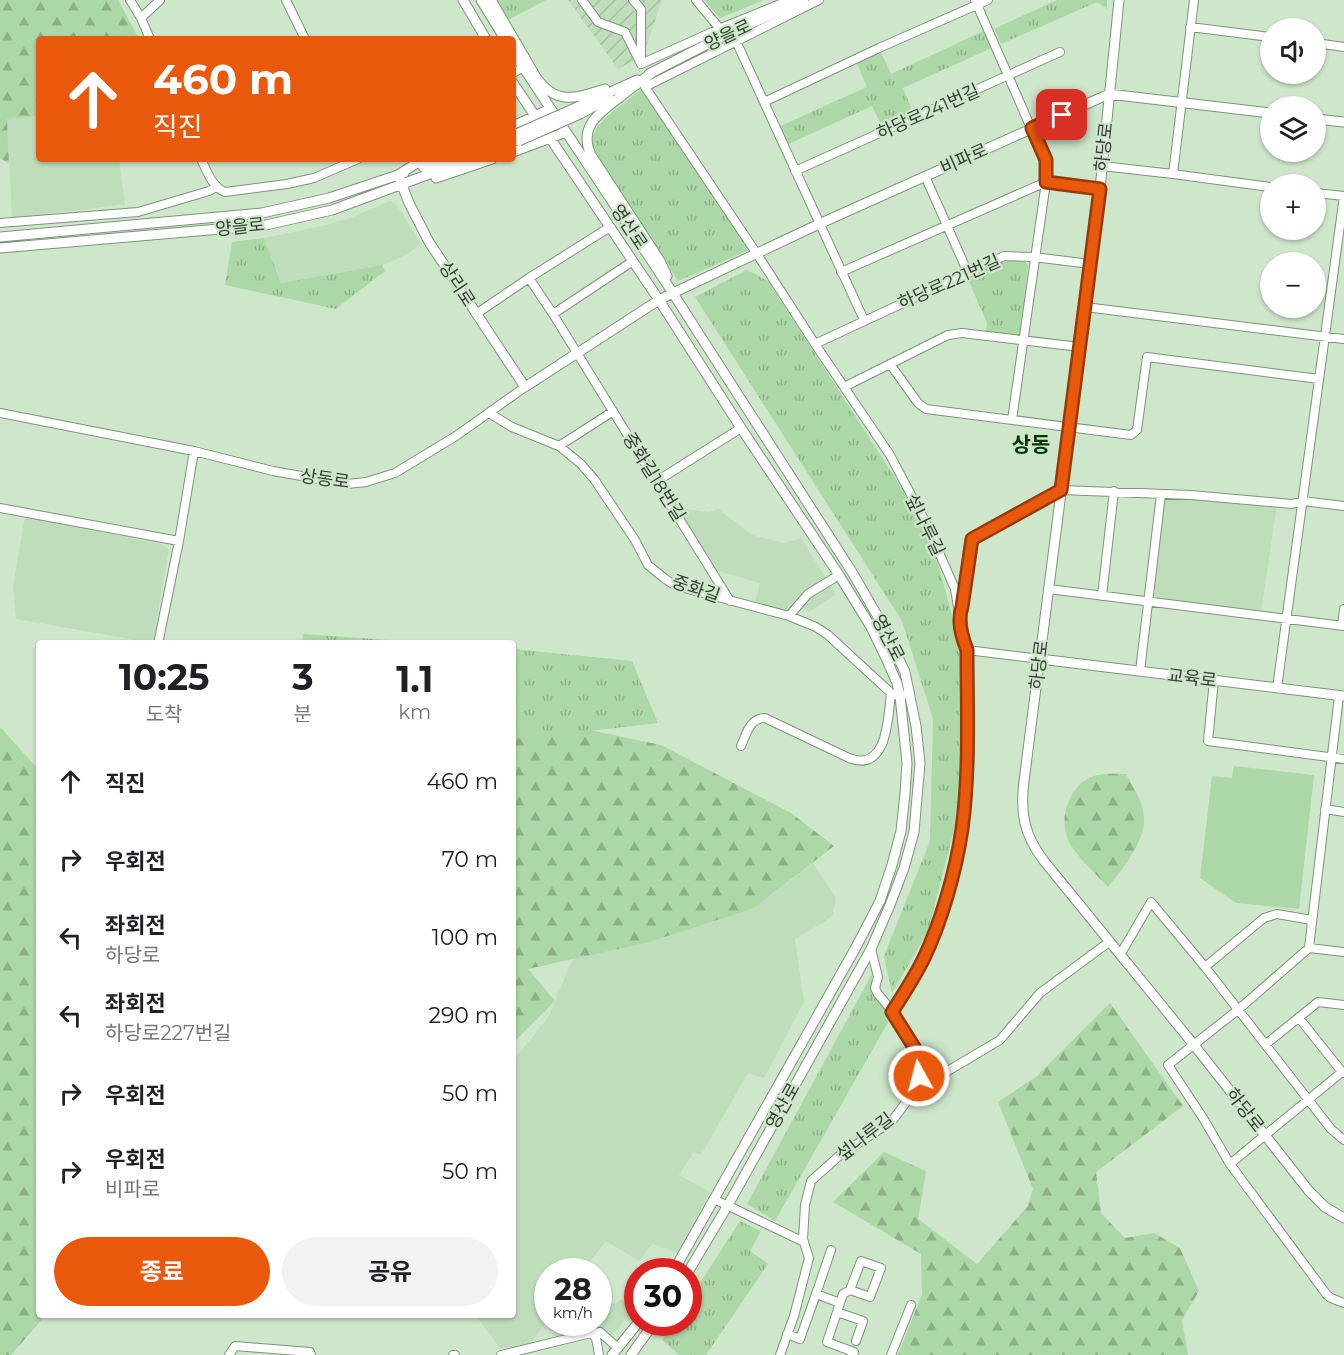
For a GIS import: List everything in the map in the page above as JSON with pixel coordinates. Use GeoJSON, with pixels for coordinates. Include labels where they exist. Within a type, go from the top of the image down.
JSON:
{"type":"FeatureCollection","features":[{"type":"Feature","properties":{"kind":"street"},"geometry":{"type":"LineString","coordinates":[[130,0],[149,36]]}},
{"type":"Feature","properties":{"kind":"street"},"geometry":{"type":"LineString","coordinates":[[141,18],[160,0]]}},
{"type":"Feature","properties":{"kind":"street"},"geometry":{"type":"LineString","coordinates":[[286,0],[304,36]]}},
{"type":"Feature","properties":{"kind":"street"},"geometry":{"type":"LineString","coordinates":[[463,0],[484,36]]}},
{"type":"Feature","properties":{"kind":"street"},"geometry":{"type":"LineString","coordinates":[[481,0],[503,36]]}},
{"type":"Feature","properties":{"kind":"street"},"geometry":{"type":"LineString","coordinates":[[490,0],[512,36]]}},
{"type":"Feature","properties":{"kind":"street"},"geometry":{"type":"LineString","coordinates":[[582,0],[598,22],[625,32],[642,64]]}},
{"type":"Feature","properties":{"kind":"street"},"geometry":{"type":"LineString","coordinates":[[633,0],[641,9],[642,64]]}},
{"type":"Feature","properties":{"kind":"street"},"geometry":{"type":"LineString","coordinates":[[696,0],[722,32],[736,41],[864,320]]}},
{"type":"Feature","properties":{"kind":"street"},"geometry":{"type":"LineString","coordinates":[[642,64],[722,32],[790,0]]}},
{"type":"Feature","properties":{"kind":"street","name":"양을로"},"geometry":{"type":"LineString","coordinates":[[516,136],[577,111],[653,72],[722,32],[804,0]]}},
{"type":"Feature","properties":{"kind":"street"},"geometry":{"type":"LineString","coordinates":[[736,41],[819,0]]}},
{"type":"Feature","properties":{"kind":"street"},"geometry":{"type":"LineString","coordinates":[[764,102],[976,2],[988,0]]}},
{"type":"Feature","properties":{"kind":"street","name":"하당로"},"geometry":{"type":"LineString","coordinates":[[1119,0],[1100,189],[1023,788],[1023,821],[1037,852],[1194,1045],[1313,1197],[1331,1212],[1344,1218]]}},
{"type":"Feature","properties":{"kind":"street"},"geometry":{"type":"LineString","coordinates":[[1173,174],[1194,0]]}},
{"type":"Feature","properties":{"kind":"street"},"geometry":{"type":"LineString","coordinates":[[976,2],[1046,160],[1046,182],[1012,420]]}},
{"type":"Feature","properties":{"kind":"street"},"geometry":{"type":"LineString","coordinates":[[1191,27],[1260,37]]}},
{"type":"Feature","properties":{"kind":"street","name":"섶나루길"},"geometry":{"type":"LineString","coordinates":[[736,41],[645,87],[890,455],[927,525],[955,589],[967,650],[967,769],[962,830],[949,889],[927,951],[892,1012]]}},
{"type":"Feature","properties":{"kind":"street"},"geometry":{"type":"LineString","coordinates":[[516,43],[540,83],[555,95],[566,98],[578,98],[653,72]]}},
{"type":"Feature","properties":{"kind":"street"},"geometry":{"type":"LineString","coordinates":[[1326,44],[1344,47]]}},
{"type":"Feature","properties":{"kind":"street","name":"하당로241번길"},"geometry":{"type":"LineString","coordinates":[[795,171],[1060,52]]}},
{"type":"Feature","properties":{"kind":"street","name":"영산로"},"geometry":{"type":"LineString","coordinates":[[516,57],[673,293],[852,572],[896,651],[905,672],[901,694],[906,763],[901,831],[880,901],[681,1258]]}},
{"type":"Feature","properties":{"kind":"street"},"geometry":{"type":"LineString","coordinates":[[516,71],[522,68]]}},
{"type":"Feature","properties":{"kind":"street"},"geometry":{"type":"LineString","coordinates":[[653,72],[596,116],[588,133],[588,144],[591,155],[660,261],[673,293]]}},
{"type":"Feature","properties":{"kind":"street","name":"영산로"},"geometry":{"type":"LineString","coordinates":[[516,88],[659,300],[871,627],[901,694],[920,763],[914,832],[904,868],[871,949],[696,1258]]}},
{"type":"Feature","properties":{"kind":"street"},"geometry":{"type":"LineString","coordinates":[[1109,94],[1260,112]]}},
{"type":"Feature","properties":{"kind":"street","name":"비파로"},"geometry":{"type":"LineString","coordinates":[[673,293],[819,224],[1109,94]]}},
{"type":"Feature","properties":{"kind":"street"},"geometry":{"type":"LineString","coordinates":[[516,135],[535,116],[550,109]]}},
{"type":"Feature","properties":{"kind":"street"},"geometry":{"type":"LineString","coordinates":[[1326,120],[1344,122]]}},
{"type":"Feature","properties":{"kind":"street"},"geometry":{"type":"LineString","coordinates":[[516,151],[566,132]]}},
{"type":"Feature","properties":{"kind":"street"},"geometry":{"type":"LineString","coordinates":[[202,162],[216,187],[225,192],[314,178],[351,162]]}},
{"type":"Feature","properties":{"kind":"street"},"geometry":{"type":"LineString","coordinates":[[398,175],[420,162]]}},
{"type":"Feature","properties":{"kind":"street","name":"양을로"},"geometry":{"type":"LineString","coordinates":[[2,237],[262,213],[329,198],[437,162]]}},
{"type":"Feature","properties":{"kind":"street","name":"양을로"},"geometry":{"type":"LineString","coordinates":[[0,248],[266,225],[332,210],[462,162]]}},
{"type":"Feature","properties":{"kind":"street"},"geometry":{"type":"LineString","coordinates":[[402,185],[432,179],[483,162]]}},
{"type":"Feature","properties":{"kind":"street"},"geometry":{"type":"LineString","coordinates":[[1102,166],[1260,186]]}},
{"type":"Feature","properties":{"kind":"street","name":"상리로"},"geometry":{"type":"LineString","coordinates":[[398,175],[429,242],[525,387]]}},
{"type":"Feature","properties":{"kind":"street"},"geometry":{"type":"LineString","coordinates":[[925,176],[968,273]]}},
{"type":"Feature","properties":{"kind":"street"},"geometry":{"type":"LineString","coordinates":[[841,272],[1046,182],[1100,189]]}},
{"type":"Feature","properties":{"kind":"street"},"geometry":{"type":"LineString","coordinates":[[0,223],[138,212],[216,187]]}},
{"type":"Feature","properties":{"kind":"street"},"geometry":{"type":"LineString","coordinates":[[1277,688],[1344,196],[1326,194]]}},
{"type":"Feature","properties":{"kind":"street"},"geometry":{"type":"LineString","coordinates":[[476,314],[610,226]]}},
{"type":"Feature","properties":{"kind":"street","name":"하당로221번길"},"geometry":{"type":"LineString","coordinates":[[815,344],[1004,256],[1090,264]]}},
{"type":"Feature","properties":{"kind":"street"},"geometry":{"type":"LineString","coordinates":[[553,314],[633,261]]}},
{"type":"Feature","properties":{"kind":"street","name":"중화길18번길"},"geometry":{"type":"LineString","coordinates":[[529,278],[730,601]]}},
{"type":"Feature","properties":{"kind":"street","name":"상동로"},"geometry":{"type":"LineString","coordinates":[[0,413],[194,451],[273,471],[342,483],[358,483],[395,473],[673,293]]}},
{"type":"Feature","properties":{"kind":"street"},"geometry":{"type":"LineString","coordinates":[[1085,307],[1344,339]]}},
{"type":"Feature","properties":{"kind":"street"},"geometry":{"type":"LineString","coordinates":[[844,387],[948,335],[962,333],[1080,347]]}},
{"type":"Feature","properties":{"kind":"street"},"geometry":{"type":"LineString","coordinates":[[890,364],[918,403],[926,409],[1131,435],[1137,430],[1147,357],[1319,379]]}},
{"type":"Feature","properties":{"kind":"street"},"geometry":{"type":"LineString","coordinates":[[559,446],[612,412]]}},
{"type":"Feature","properties":{"kind":"street","name":"중화길"},"geometry":{"type":"LineString","coordinates":[[489,413],[512,427],[559,446],[581,464],[594,479],[635,540],[648,565],[671,583],[808,623],[828,635],[901,694]]}},
{"type":"Feature","properties":{"kind":"street"},"geometry":{"type":"LineString","coordinates":[[657,481],[741,428]]}},
{"type":"Feature","properties":{"kind":"street"},"geometry":{"type":"LineString","coordinates":[[159,640],[194,451]]}},
{"type":"Feature","properties":{"kind":"street"},"geometry":{"type":"LineString","coordinates":[[959,614],[972,539],[1061,490],[1114,491],[1292,504],[1303,501],[1344,506]]}},
{"type":"Feature","properties":{"kind":"street"},"geometry":{"type":"LineString","coordinates":[[1101,596],[1114,491]]}},
{"type":"Feature","properties":{"kind":"street"},"geometry":{"type":"LineString","coordinates":[[1140,671],[1161,494]]}},
{"type":"Feature","properties":{"kind":"street"},"geometry":{"type":"LineString","coordinates":[[0,508],[179,541]]}},
{"type":"Feature","properties":{"kind":"street"},"geometry":{"type":"LineString","coordinates":[[789,616],[808,594],[839,575]]}},
{"type":"Feature","properties":{"kind":"street"},"geometry":{"type":"LineString","coordinates":[[1049,590],[1343,626],[1344,609]]}},
{"type":"Feature","properties":{"kind":"street"},"geometry":{"type":"LineString","coordinates":[[967,650],[1040,659]]}},
{"type":"Feature","properties":{"kind":"street","name":"교육로"},"geometry":{"type":"LineString","coordinates":[[1040,659],[1341,696]]}},
{"type":"Feature","properties":{"kind":"street"},"geometry":{"type":"LineString","coordinates":[[1214,680],[1208,741],[1344,759]]}},
{"type":"Feature","properties":{"kind":"street"},"geometry":{"type":"LineString","coordinates":[[741,746],[753,722],[765,718],[849,758],[864,761],[878,753],[901,694]]}},
{"type":"Feature","properties":{"kind":"street"},"geometry":{"type":"LineString","coordinates":[[1341,696],[1309,948],[1239,1009],[1168,1065],[1230,1164],[1327,1295],[1344,1303]]}},
{"type":"Feature","properties":{"kind":"street"},"geometry":{"type":"LineString","coordinates":[[1325,809],[1344,812]]}},
{"type":"Feature","properties":{"kind":"street"},"geometry":{"type":"LineString","coordinates":[[1120,955],[1150,902],[1239,1009],[1331,1129],[1344,1140]]}},
{"type":"Feature","properties":{"kind":"street"},"geometry":{"type":"LineString","coordinates":[[1205,967],[1264,918],[1277,914],[1312,920]]}},
{"type":"Feature","properties":{"kind":"street"},"geometry":{"type":"LineString","coordinates":[[916,1088],[1000,1040],[1040,993],[1109,942]]}},
{"type":"Feature","properties":{"kind":"street"},"geometry":{"type":"LineString","coordinates":[[1309,948],[1344,952]]}},
{"type":"Feature","properties":{"kind":"street"},"geometry":{"type":"LineString","coordinates":[[871,949],[878,977],[876,988],[919,1055],[919,1076],[916,1088]]}},
{"type":"Feature","properties":{"kind":"street"},"geometry":{"type":"LineString","coordinates":[[1266,1044],[1318,1002],[1344,1005]]}},
{"type":"Feature","properties":{"kind":"street"},"geometry":{"type":"LineString","coordinates":[[1230,1164],[1343,1072],[1299,1017]]}},
{"type":"Feature","properties":{"kind":"street","name":"섶나루길"},"geometry":{"type":"LineString","coordinates":[[780,1355],[794,1316],[808,1258],[803,1239],[805,1205],[811,1181],[839,1156],[892,1121],[916,1088]]}},
{"type":"Feature","properties":{"kind":"street"},"geometry":{"type":"LineString","coordinates":[[714,1199],[804,1242]]}},
{"type":"Feature","properties":{"kind":"street"},"geometry":{"type":"LineString","coordinates":[[787,1334],[800,1339],[831,1250]]}},
{"type":"Feature","properties":{"kind":"street"},"geometry":{"type":"LineString","coordinates":[[850,1290],[870,1297],[881,1268],[861,1261],[850,1290],[843,1294],[827,1342],[854,1352],[852,1355]]}},
{"type":"Feature","properties":{"kind":"street"},"geometry":{"type":"LineString","coordinates":[[816,1294],[840,1303]]}},
{"type":"Feature","properties":{"kind":"street"},"geometry":{"type":"LineString","coordinates":[[891,1355],[910,1305]]}},
{"type":"Feature","properties":{"kind":"street"},"geometry":{"type":"LineString","coordinates":[[837,1312],[863,1321],[856,1341]]}},
{"type":"Feature","properties":{"kind":"street"},"geometry":{"type":"LineString","coordinates":[[501,1355],[582,1336]]}},
{"type":"Feature","properties":{"kind":"street"},"geometry":{"type":"LineString","coordinates":[[594,1336],[597,1338],[599,1355]]}},
{"type":"Feature","properties":{"kind":"street"},"geometry":{"type":"LineString","coordinates":[[604,1336],[618,1348],[637,1353],[647,1336]]}},
{"type":"Feature","properties":{"kind":"street"},"geometry":{"type":"LineString","coordinates":[[618,1348],[628,1336]]}},
{"type":"Feature","properties":{"kind":"street"},"geometry":{"type":"LineString","coordinates":[[229,1355],[235,1346],[310,1352],[311,1355]]}},
{"type":"Feature","properties":{"kind":"shaded area"},"geometry":{"type":"Polygon","coordinates":[[[568,0],[662,0],[643,56],[618,69],[568,0]]]}},
{"type":"Feature","properties":{"kind":"shaded area"},"geometry":{"type":"Polygon","coordinates":[[[36,116],[36,162],[119,162],[125,204],[12,219],[7,119],[36,116]]]}},
{"type":"Feature","properties":{"kind":"shaded area"},"geometry":{"type":"Polygon","coordinates":[[[390,201],[396,204],[421,243],[407,255],[382,265],[281,283],[264,238],[327,225],[390,201]]]}},
{"type":"Feature","properties":{"kind":"shaded area"},"geometry":{"type":"Polygon","coordinates":[[[1165,495],[1277,505],[1261,612],[1158,599],[1154,595],[1165,495]]]}},
{"type":"Feature","properties":{"kind":"shaded area"},"geometry":{"type":"Polygon","coordinates":[[[676,508],[709,512],[718,509],[752,535],[784,543],[801,538],[836,594],[809,612],[800,607],[794,615],[755,602],[760,583],[716,570],[676,508]]]}},
{"type":"Feature","properties":{"kind":"shaded area"},"geometry":{"type":"Polygon","coordinates":[[[25,517],[161,544],[169,549],[154,640],[136,640],[16,619],[13,586],[25,517]]]}},
{"type":"Feature","properties":{"kind":"shaded area"},"geometry":{"type":"Polygon","coordinates":[[[813,863],[836,901],[832,916],[795,939],[804,1002],[764,1078],[748,1073],[701,1155],[694,1152],[679,1175],[710,1192],[679,1253],[652,1244],[641,1258],[634,1258],[606,1241],[593,1258],[534,1258],[534,1336],[536,1336],[529,1345],[500,1348],[478,1318],[516,1318],[516,1057],[549,1016],[580,947],[754,908],[813,863]]]}},
{"type":"Feature","properties":{"kind":"shaded area"},"geometry":{"type":"Polygon","coordinates":[[[621,1299],[624,1301],[624,1322],[612,1335],[612,1303],[615,1304],[621,1299]]]}},
{"type":"Feature","properties":{"kind":"green space"},"geometry":{"type":"Polygon","coordinates":[[[0,0],[118,0],[137,36],[36,36],[36,116],[7,119],[9,164],[0,158],[0,0]]]}},
{"type":"Feature","properties":{"kind":"green space"},"geometry":{"type":"Polygon","coordinates":[[[495,0],[546,0],[506,21],[495,0]]]}},
{"type":"Feature","properties":{"kind":"green space"},"geometry":{"type":"Polygon","coordinates":[[[704,0],[764,0],[720,18],[704,0]]]}},
{"type":"Feature","properties":{"kind":"green space"},"geometry":{"type":"Polygon","coordinates":[[[1057,0],[1107,0],[1107,9],[1097,2],[1001,44],[994,29],[1057,0]]]}},
{"type":"Feature","properties":{"kind":"green space"},"geometry":{"type":"Polygon","coordinates":[[[988,29],[996,46],[903,88],[915,117],[884,131],[872,106],[784,146],[776,128],[867,87],[855,59],[879,48],[891,74],[988,29]]]}},
{"type":"Feature","properties":{"kind":"green space"},"geometry":{"type":"Polygon","coordinates":[[[642,89],[749,250],[678,281],[595,154],[593,146],[594,134],[599,124],[642,89]]]}},
{"type":"Feature","properties":{"kind":"green space"},"geometry":{"type":"Polygon","coordinates":[[[264,238],[281,283],[382,265],[385,271],[336,309],[225,285],[232,242],[264,238]]]}},
{"type":"Feature","properties":{"kind":"green space"},"geometry":{"type":"Polygon","coordinates":[[[1008,259],[1024,261],[1028,265],[1020,334],[1017,337],[986,332],[987,323],[967,277],[1008,259]]]}},
{"type":"Feature","properties":{"kind":"green space"},"geometry":{"type":"Polygon","coordinates":[[[747,270],[768,281],[910,501],[938,564],[955,626],[966,694],[955,826],[928,931],[892,993],[884,956],[930,841],[933,719],[902,621],[695,297],[747,270]]]}},
{"type":"Feature","properties":{"kind":"green space"},"geometry":{"type":"Polygon","coordinates":[[[303,634],[388,640],[302,640],[303,634]]]}},
{"type":"Feature","properties":{"kind":"green space"},"geometry":{"type":"Polygon","coordinates":[[[516,649],[632,661],[658,723],[516,740],[516,649]]]}},
{"type":"Feature","properties":{"kind":"green space"},"geometry":{"type":"Polygon","coordinates":[[[0,727],[36,767],[36,1318],[43,1318],[11,1355],[0,1355],[0,727]]]}},
{"type":"Feature","properties":{"kind":"green space"},"geometry":{"type":"Polygon","coordinates":[[[590,730],[661,745],[791,813],[834,846],[754,908],[649,942],[528,969],[555,1001],[516,1040],[516,739],[590,730]]]}},
{"type":"Feature","properties":{"kind":"green space"},"geometry":{"type":"Polygon","coordinates":[[[1234,766],[1314,775],[1299,909],[1236,903],[1200,878],[1212,776],[1232,778],[1234,766]]]}},
{"type":"Feature","properties":{"kind":"green space"},"geometry":{"type":"Polygon","coordinates":[[[1102,774],[1126,774],[1142,806],[1144,826],[1132,854],[1108,887],[1069,843],[1065,828],[1066,810],[1073,793],[1086,780],[1102,774]]]}},
{"type":"Feature","properties":{"kind":"green space"},"geometry":{"type":"Polygon","coordinates":[[[872,974],[872,988],[890,1019],[775,1221],[747,1204],[872,974]]]}},
{"type":"Feature","properties":{"kind":"green space"},"geometry":{"type":"Polygon","coordinates":[[[1110,1003],[1183,1106],[1096,1172],[1101,1213],[1125,1238],[1154,1233],[1180,1248],[1199,1291],[1182,1320],[1188,1355],[898,1355],[922,1294],[921,1254],[833,1202],[884,1152],[926,1171],[918,1219],[977,1264],[1027,1207],[1033,1189],[998,1102],[1037,1076],[1110,1003]]]}},
{"type":"Feature","properties":{"kind":"green space"},"geometry":{"type":"Polygon","coordinates":[[[740,1221],[761,1231],[750,1251],[768,1264],[706,1355],[679,1355],[662,1340],[665,1336],[702,1336],[702,1280],[740,1221]]]}},
{"type":"Feature","properties":{"kind":"district","name":"상동"},"geometry":{"type":"Point","coordinates":[1031,445]}},
{"type":"Feature","properties":{"kind":"route"},"geometry":{"type":"LineString","coordinates":[[919,1076],[919,1055],[892,1012],[927,951],[954,872],[962,830],[967,769],[967,650],[959,614],[972,539],[1061,490],[1100,189],[1046,182],[1046,160],[1032,128],[1062,115]]}}]}
